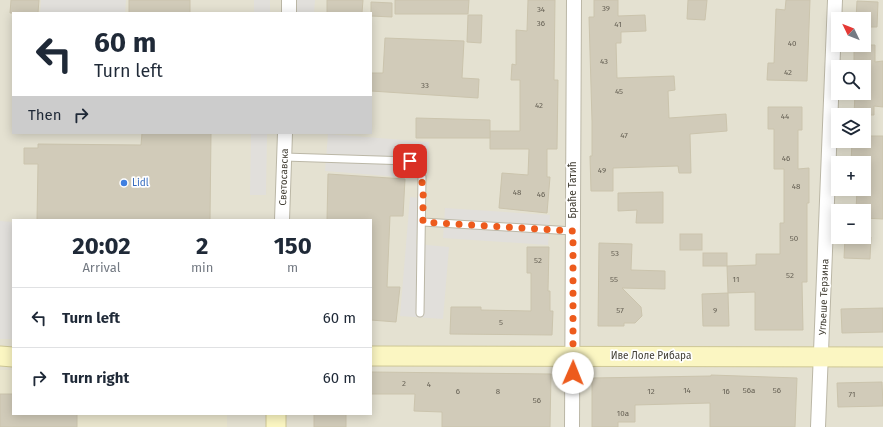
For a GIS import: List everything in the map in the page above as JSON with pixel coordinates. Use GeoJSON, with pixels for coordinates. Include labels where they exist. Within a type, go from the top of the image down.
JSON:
{"type":"FeatureCollection","features":[{"type":"Feature","properties":{"kind":"street"},"geometry":{"type":"LineString","coordinates":[[289,12],[290,0]]}},
{"type":"Feature","properties":{"kind":"street","name":"Браће Татић"},"geometry":{"type":"LineString","coordinates":[[572,427],[574,0]]}},
{"type":"Feature","properties":{"kind":"street","name":"Угљеше Терзина"},"geometry":{"type":"LineString","coordinates":[[818,427],[822,357],[835,0]]}},
{"type":"Feature","properties":{"kind":"street","name":"Светосавска"},"geometry":{"type":"LineString","coordinates":[[282,219],[285,134]]}},
{"type":"Feature","properties":{"kind":"street","name":"Иве Лоле Рибара"},"geometry":{"type":"LineString","coordinates":[[372,356],[573,355],[883,357]]}},
{"type":"Feature","properties":{"kind":"street"},"geometry":{"type":"LineString","coordinates":[[0,356],[12,356]]}},
{"type":"Feature","properties":{"kind":"street"},"geometry":{"type":"LineString","coordinates":[[276,415],[276,427]]}},
{"type":"Feature","properties":{"kind":"lane"},"geometry":{"type":"LineString","coordinates":[[284,157],[410,161],[418,167],[422,178],[423,222],[420,313]]}},
{"type":"Feature","properties":{"kind":"lane"},"geometry":{"type":"LineString","coordinates":[[423,222],[573,231]]}},
{"type":"Feature","properties":{"kind":"shaded area"},"geometry":{"type":"Polygon","coordinates":[[[0,0],[883,0],[883,427],[0,427],[0,0]]]}},
{"type":"Feature","properties":{"kind":"shaded area"},"geometry":{"type":"Polygon","coordinates":[[[41,0],[126,0],[125,12],[40,12],[41,0]]]}},
{"type":"Feature","properties":{"kind":"shaded area"},"geometry":{"type":"Polygon","coordinates":[[[254,0],[270,0],[270,12],[254,12],[254,0]]]}},
{"type":"Feature","properties":{"kind":"shaded area"},"geometry":{"type":"Polygon","coordinates":[[[296,0],[315,0],[314,12],[296,12],[296,0]]]}},
{"type":"Feature","properties":{"kind":"shaded area"},"geometry":{"type":"Polygon","coordinates":[[[251,134],[267,134],[266,195],[250,195],[251,134]]]}},
{"type":"Feature","properties":{"kind":"shaded area"},"geometry":{"type":"Polygon","coordinates":[[[328,134],[429,142],[426,179],[325,171],[328,134]]]}},
{"type":"Feature","properties":{"kind":"shaded area"},"geometry":{"type":"Polygon","coordinates":[[[410,197],[420,198],[416,244],[449,247],[443,319],[400,316],[410,197]]]}},
{"type":"Feature","properties":{"kind":"shaded area"},"geometry":{"type":"Polygon","coordinates":[[[445,208],[550,215],[548,245],[443,238],[445,208]]]}},
{"type":"Feature","properties":{"kind":"shaded area"},"geometry":{"type":"Polygon","coordinates":[[[0,221],[12,222],[12,339],[0,339],[0,221]]]}},
{"type":"Feature","properties":{"kind":"shaded area"},"geometry":{"type":"Polygon","coordinates":[[[0,370],[12,370],[12,415],[227,415],[227,427],[0,427],[0,370]]]}},
{"type":"Feature","properties":{"kind":"building"},"geometry":{"type":"Polygon","coordinates":[[[11,0],[39,0],[38,12],[10,13],[11,0]]]}},
{"type":"Feature","properties":{"kind":"building"},"geometry":{"type":"Polygon","coordinates":[[[129,0],[190,0],[190,12],[129,12],[129,0]]]}},
{"type":"Feature","properties":{"kind":"building"},"geometry":{"type":"Polygon","coordinates":[[[327,0],[363,0],[362,12],[327,12],[327,0]]]}},
{"type":"Feature","properties":{"kind":"building"},"geometry":{"type":"Polygon","coordinates":[[[395,0],[469,0],[468,14],[395,14],[395,0]]]}},
{"type":"Feature","properties":{"kind":"building"},"geometry":{"type":"Polygon","coordinates":[[[528,0],[555,0],[554,80],[558,80],[557,149],[547,149],[547,177],[550,177],[547,213],[499,208],[502,173],[528,175],[529,149],[490,149],[490,131],[520,131],[520,80],[511,80],[512,64],[516,65],[516,30],[527,31],[528,0]]]}},
{"type":"Feature","properties":{"kind":"building"},"geometry":{"type":"Polygon","coordinates":[[[594,0],[618,0],[618,16],[645,15],[646,31],[621,32],[621,43],[616,43],[617,78],[674,76],[675,90],[668,91],[669,118],[726,114],[727,131],[690,134],[691,173],[679,173],[678,166],[613,168],[613,191],[591,191],[590,156],[592,156],[592,121],[589,17],[594,17],[594,0]]]}},
{"type":"Feature","properties":{"kind":"building"},"geometry":{"type":"Polygon","coordinates":[[[688,0],[707,0],[705,20],[687,19],[688,0]]]}},
{"type":"Feature","properties":{"kind":"building"},"geometry":{"type":"Polygon","coordinates":[[[786,0],[810,0],[807,81],[767,80],[768,63],[774,63],[776,9],[785,10],[786,0]]]}},
{"type":"Feature","properties":{"kind":"building"},"geometry":{"type":"Polygon","coordinates":[[[857,1],[878,2],[877,27],[871,27],[871,12],[856,12],[857,1]]]}},
{"type":"Feature","properties":{"kind":"building"},"geometry":{"type":"Polygon","coordinates":[[[371,2],[392,3],[392,17],[372,16],[371,2]]]}},
{"type":"Feature","properties":{"kind":"building"},"geometry":{"type":"Polygon","coordinates":[[[468,15],[482,15],[481,43],[467,42],[468,15]]]}},
{"type":"Feature","properties":{"kind":"building"},"geometry":{"type":"Polygon","coordinates":[[[385,38],[464,41],[462,78],[479,79],[478,98],[372,91],[372,73],[383,73],[385,38]]]}},
{"type":"Feature","properties":{"kind":"building"},"geometry":{"type":"Polygon","coordinates":[[[871,45],[875,45],[875,62],[883,61],[883,107],[874,106],[874,115],[871,115],[871,108],[854,108],[855,100],[871,100],[871,60],[854,60],[854,52],[871,52],[871,45]]]}},
{"type":"Feature","properties":{"kind":"building"},"geometry":{"type":"Polygon","coordinates":[[[768,107],[802,107],[802,130],[798,130],[798,169],[809,168],[809,203],[807,203],[807,282],[802,282],[803,330],[755,330],[755,292],[728,293],[727,266],[756,265],[756,254],[780,254],[780,223],[784,223],[784,169],[774,169],[774,129],[768,129],[768,107]]]}},
{"type":"Feature","properties":{"kind":"building"},"geometry":{"type":"Polygon","coordinates":[[[416,118],[490,120],[490,138],[416,138],[416,118]]]}},
{"type":"Feature","properties":{"kind":"building","name":"Lidl"},"geometry":{"type":"Polygon","coordinates":[[[142,134],[211,134],[210,219],[37,219],[38,164],[24,164],[24,148],[38,148],[38,144],[141,145],[142,134]]]}},
{"type":"Feature","properties":{"kind":"building"},"geometry":{"type":"Polygon","coordinates":[[[871,136],[883,136],[883,219],[871,218],[871,204],[856,204],[857,196],[871,196],[871,156],[851,156],[852,148],[871,148],[871,136]]]}},
{"type":"Feature","properties":{"kind":"building"},"geometry":{"type":"Polygon","coordinates":[[[328,174],[405,179],[403,216],[390,216],[387,287],[400,287],[396,322],[372,320],[372,219],[327,219],[328,174]]]}},
{"type":"Feature","properties":{"kind":"building"},"geometry":{"type":"Polygon","coordinates":[[[663,192],[663,223],[636,223],[637,210],[618,211],[618,193],[663,192]]]}},
{"type":"Feature","properties":{"kind":"building"},"geometry":{"type":"Polygon","coordinates":[[[680,234],[702,234],[702,250],[680,250],[680,234]]]}},
{"type":"Feature","properties":{"kind":"building"},"geometry":{"type":"Polygon","coordinates":[[[599,243],[632,244],[631,270],[665,271],[665,289],[622,288],[641,307],[642,316],[635,323],[624,323],[624,326],[598,326],[599,243]]]}},
{"type":"Feature","properties":{"kind":"building"},"geometry":{"type":"Polygon","coordinates":[[[845,244],[871,244],[870,259],[844,258],[845,244]]]}},
{"type":"Feature","properties":{"kind":"building"},"geometry":{"type":"Polygon","coordinates":[[[527,247],[549,247],[548,291],[550,291],[550,311],[553,311],[552,335],[450,334],[451,307],[481,307],[481,310],[531,311],[531,273],[527,273],[527,247]]]}},
{"type":"Feature","properties":{"kind":"building"},"geometry":{"type":"Polygon","coordinates":[[[703,253],[727,253],[727,266],[703,266],[703,253]]]}},
{"type":"Feature","properties":{"kind":"building"},"geometry":{"type":"Polygon","coordinates":[[[728,293],[729,326],[703,326],[702,294],[728,293]]]}},
{"type":"Feature","properties":{"kind":"building"},"geometry":{"type":"Polygon","coordinates":[[[883,308],[883,332],[842,333],[841,309],[883,308]]]}},
{"type":"Feature","properties":{"kind":"building"},"geometry":{"type":"Polygon","coordinates":[[[372,372],[551,374],[550,427],[442,427],[442,412],[414,411],[415,394],[372,394],[372,372]]]}},
{"type":"Feature","properties":{"kind":"building"},"geometry":{"type":"Polygon","coordinates":[[[711,375],[797,378],[795,427],[710,427],[710,403],[635,405],[635,422],[618,422],[618,427],[592,427],[592,378],[711,375]]]}},
{"type":"Feature","properties":{"kind":"building"},"geometry":{"type":"Polygon","coordinates":[[[882,382],[883,406],[838,407],[837,383],[882,382]]]}},
{"type":"Feature","properties":{"kind":"building"},"geometry":{"type":"Polygon","coordinates":[[[0,394],[12,394],[12,415],[77,415],[77,427],[0,427],[0,394]]]}},
{"type":"Feature","properties":{"kind":"building"},"geometry":{"type":"Polygon","coordinates":[[[314,415],[346,415],[346,427],[314,427],[314,415]]]}},
{"type":"Feature","properties":{"kind":"place","name":"Lidl"},"geometry":{"type":"Point","coordinates":[124,183]}},
{"type":"Feature","properties":{"kind":"route"},"geometry":{"type":"LineString","coordinates":[[410,161],[418,167],[422,178],[423,222],[573,231],[573,373]]}}]}
